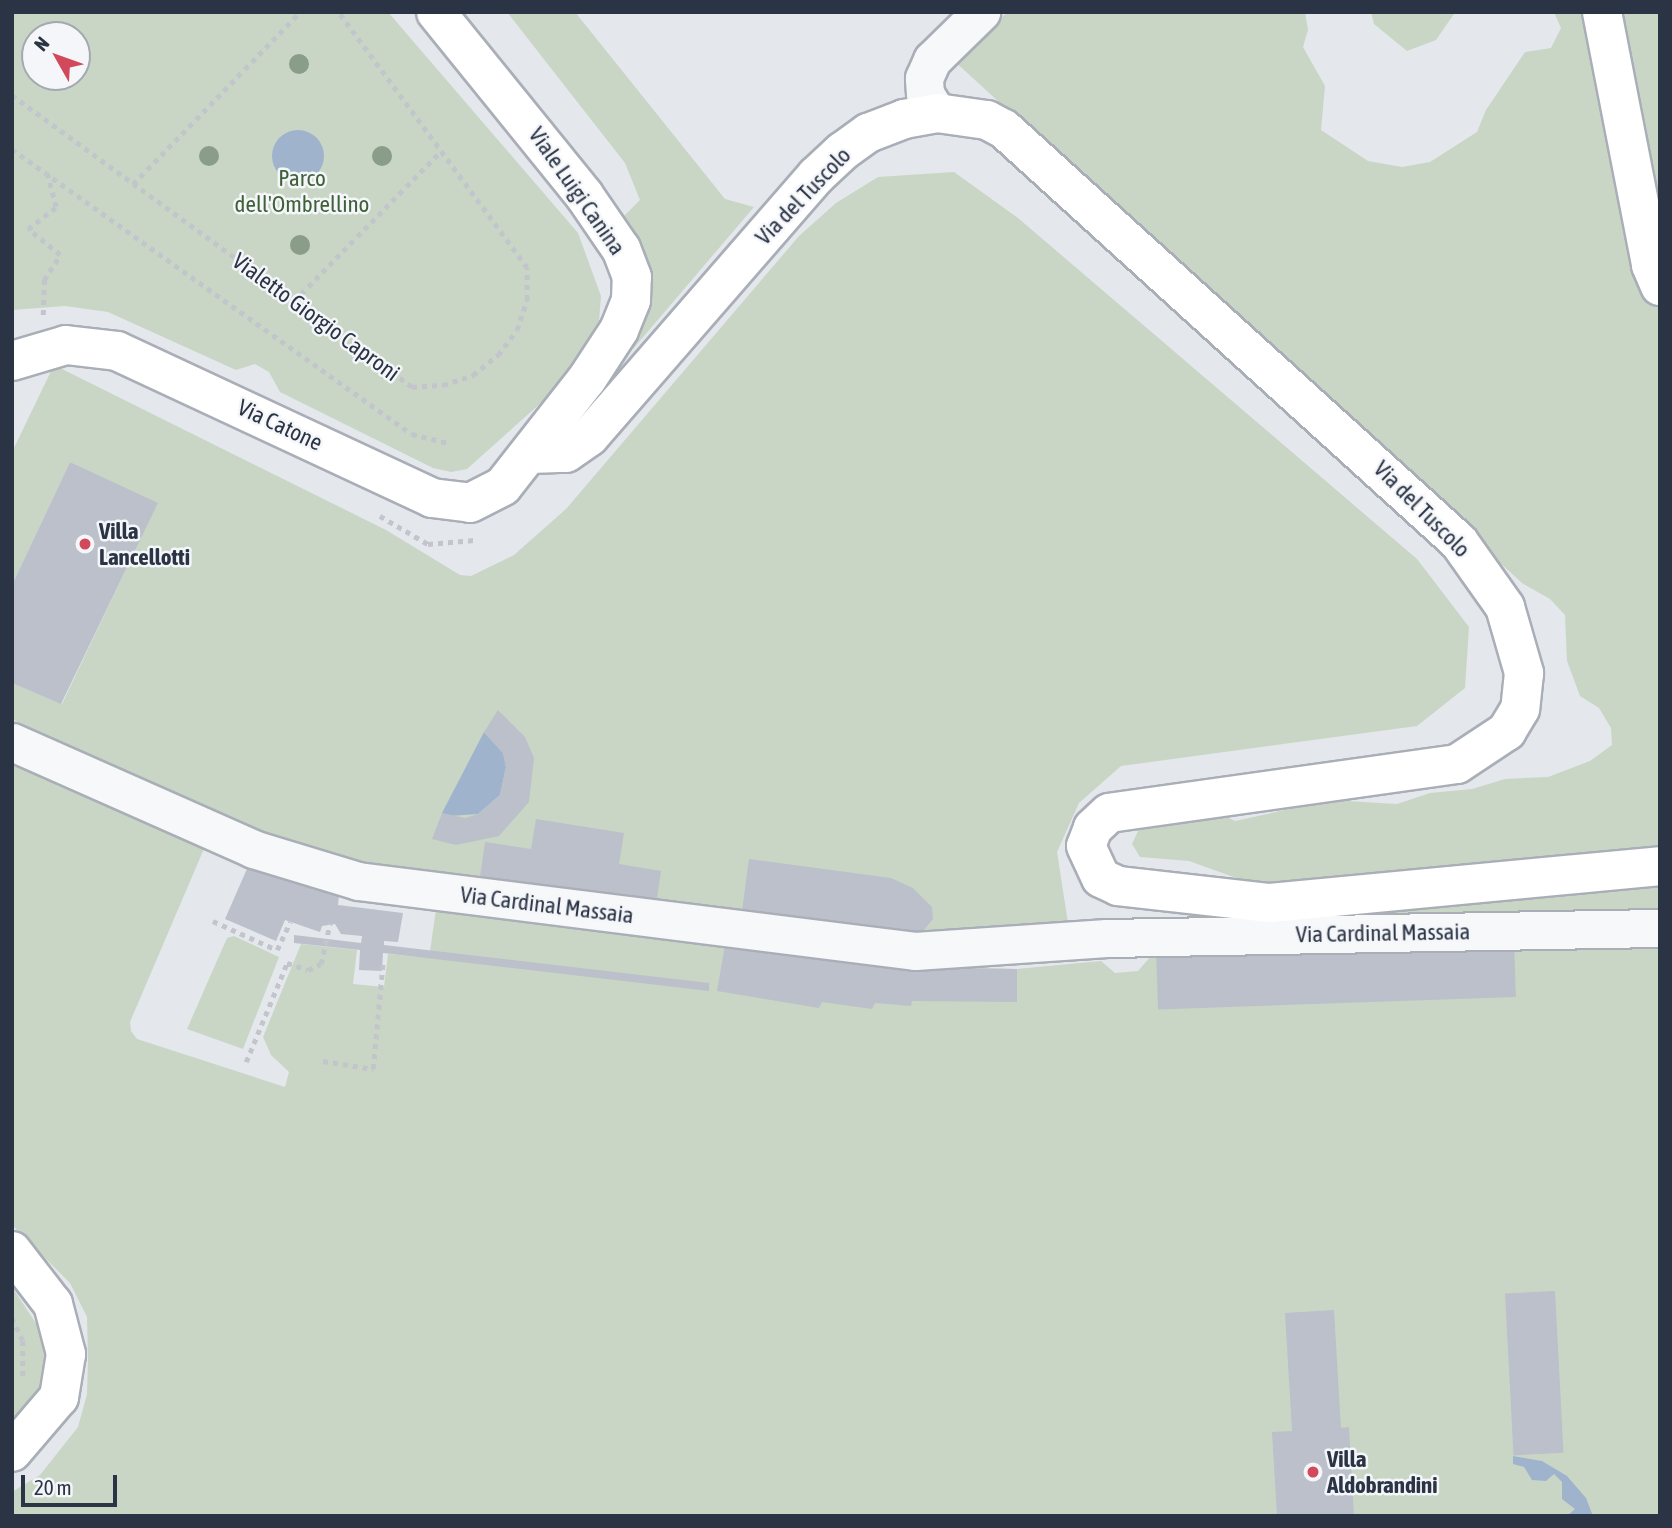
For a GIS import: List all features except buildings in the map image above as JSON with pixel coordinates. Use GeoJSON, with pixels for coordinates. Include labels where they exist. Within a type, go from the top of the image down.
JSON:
{"type":"FeatureCollection","features":[{"type":"Feature","properties":{"kind":"street","name":"Viale Luigi Canina"},"geometry":{"type":"LineString","coordinates":[[436,12],[584,195],[621,249],[632,277],[631,300],[619,330],[530,454]]}},
{"type":"Feature","properties":{"kind":"street"},"geometry":{"type":"LineString","coordinates":[[937,113],[925,94],[925,78],[932,60],[981,12]]}},
{"type":"Feature","properties":{"kind":"street"},"geometry":{"type":"LineString","coordinates":[[1602,12],[1651,265],[1660,286]]}},
{"type":"Feature","properties":{"kind":"street","name":"Via del Tuscolo"},"geometry":{"type":"LineString","coordinates":[[530,454],[566,453],[590,436],[807,186],[843,151],[887,125],[937,113],[987,120],[1004,130],[1398,483],[1459,542],[1505,607],[1524,673],[1520,709],[1507,731],[1457,764],[1430,771],[1109,813],[1093,828],[1086,846],[1101,878],[1118,886]]}},
{"type":"Feature","properties":{"kind":"street","name":"Via Catone"},"geometry":{"type":"LineString","coordinates":[[12,361],[66,345],[117,351],[445,503],[481,500],[503,486],[530,454]]}},
{"type":"Feature","properties":{"kind":"street","name":"Via Cardinal Massaia"},"geometry":{"type":"LineString","coordinates":[[12,742],[253,849],[358,881],[915,951],[1107,938],[1660,928]]}},
{"type":"Feature","properties":{"kind":"street"},"geometry":{"type":"LineString","coordinates":[[1107,938],[1118,886],[1270,903],[1660,866]]}},
{"type":"Feature","properties":{"kind":"street"},"geometry":{"type":"LineString","coordinates":[[12,1251],[53,1304],[66,1354],[59,1397],[12,1452]]}},
{"type":"Feature","properties":{"kind":"path"},"geometry":{"type":"LineString","coordinates":[[133,184],[300,12]]}},
{"type":"Feature","properties":{"kind":"path","name":"Vialetto Giorgio Caproni"},"geometry":{"type":"LineString","coordinates":[[12,95],[412,387],[443,386],[473,374],[498,355],[517,330],[527,300],[527,268],[338,12]]}},
{"type":"Feature","properties":{"kind":"path"},"geometry":{"type":"LineString","coordinates":[[12,149],[46,169],[412,435],[449,443]]}},
{"type":"Feature","properties":{"kind":"path"},"geometry":{"type":"LineString","coordinates":[[294,301],[441,151]]}},
{"type":"Feature","properties":{"kind":"path"},"geometry":{"type":"LineString","coordinates":[[41,307],[44,280],[60,255],[28,229],[56,207],[46,169]]}},
{"type":"Feature","properties":{"kind":"path"},"geometry":{"type":"LineString","coordinates":[[213,921],[277,950],[290,922]]}},
{"type":"Feature","properties":{"kind":"path"},"geometry":{"type":"LineString","coordinates":[[246,1062],[287,963],[308,971],[321,964],[330,923]]}},
{"type":"Feature","properties":{"kind":"path"},"geometry":{"type":"LineString","coordinates":[[323,1062],[373,1069],[383,961]]}},
{"type":"Feature","properties":{"kind":"path"},"geometry":{"type":"LineString","coordinates":[[12,1318],[23,1342],[23,1385]]}},
{"type":"Feature","properties":{"kind":"green space","name":"Parco dell'Ombrellino"},"geometry":{"type":"Polygon","coordinates":[[[12,12],[388,12],[578,233],[601,296],[599,321],[553,392],[467,469],[451,472],[433,468],[280,392],[269,372],[255,364],[236,370],[108,312],[65,306],[12,310],[12,12]]]}},
{"type":"Feature","properties":{"kind":"green space"},"geometry":{"type":"Polygon","coordinates":[[[507,12],[575,12],[725,199],[754,207],[633,349],[626,339],[641,248],[622,218],[640,200],[625,163],[507,12]]]}},
{"type":"Feature","properties":{"kind":"green space","name":"Villa Aldobrandini"},"geometry":{"type":"Polygon","coordinates":[[[1008,12],[1305,12],[1308,30],[1303,47],[1325,86],[1321,130],[1368,161],[1402,167],[1430,162],[1477,132],[1486,110],[1525,52],[1551,48],[1561,28],[1554,12],[1660,12],[1660,1516],[12,1516],[12,1492],[40,1475],[78,1427],[87,1394],[88,1360],[87,1317],[70,1283],[12,1225],[12,764],[206,844],[130,1022],[131,1031],[137,1039],[285,1087],[289,1072],[271,1055],[263,1037],[301,944],[357,950],[353,984],[384,987],[388,954],[429,958],[436,909],[913,967],[1017,969],[1101,961],[1115,973],[1138,971],[1151,956],[1487,916],[1462,912],[1348,918],[1189,861],[1140,857],[1132,844],[1139,829],[1212,810],[1235,821],[1331,800],[1397,804],[1430,793],[1472,789],[1505,779],[1548,777],[1590,761],[1612,745],[1611,728],[1599,708],[1580,696],[1567,661],[1565,615],[1550,599],[1522,583],[951,58],[1008,12]]]}},
{"type":"Feature","properties":{"kind":"green space"},"geometry":{"type":"Polygon","coordinates":[[[1371,12],[1454,14],[1436,40],[1407,51],[1374,24],[1371,12]]]}},
{"type":"Feature","properties":{"kind":"green space","name":"Villa Lancellotti"},"geometry":{"type":"Polygon","coordinates":[[[954,172],[1018,218],[1417,559],[1469,627],[1465,688],[1417,726],[1121,766],[1079,803],[1057,852],[1068,923],[910,934],[360,865],[277,841],[12,719],[12,683],[62,704],[157,504],[70,462],[12,585],[12,452],[54,365],[386,530],[460,575],[471,576],[514,555],[566,509],[799,236],[836,203],[878,177],[954,172]]]}},
{"type":"Feature","properties":{"kind":"green space"},"geometry":{"type":"Polygon","coordinates":[[[234,936],[279,957],[243,1049],[187,1029],[227,938],[234,936]]]}},
{"type":"Feature","properties":{"kind":"green space"},"geometry":{"type":"Polygon","coordinates":[[[12,1287],[41,1331],[46,1364],[39,1389],[12,1428],[12,1287]]]}},
{"type":"Feature","properties":{"kind":"water"},"geometry":{"type":"Polygon","coordinates":[[[298,130],[317,137],[324,156],[317,175],[298,182],[279,175],[272,156],[279,137],[298,130]]]}},
{"type":"Feature","properties":{"kind":"water"},"geometry":{"type":"Polygon","coordinates":[[[484,732],[503,753],[506,767],[500,795],[478,814],[449,816],[442,813],[484,732]]]}},
{"type":"Feature","properties":{"kind":"water"},"geometry":{"type":"Polygon","coordinates":[[[1513,1456],[1542,1461],[1567,1476],[1586,1498],[1593,1516],[1567,1516],[1575,1509],[1562,1499],[1562,1482],[1554,1474],[1546,1481],[1532,1480],[1524,1467],[1513,1464],[1513,1456]]]}},
{"type":"Feature","properties":{"kind":"place","name":"Villa Lancellotti"},"geometry":{"type":"Point","coordinates":[85,544]}},
{"type":"Feature","properties":{"kind":"place","name":"Villa Aldobrandini"},"geometry":{"type":"Point","coordinates":[1313,1472]}}]}
